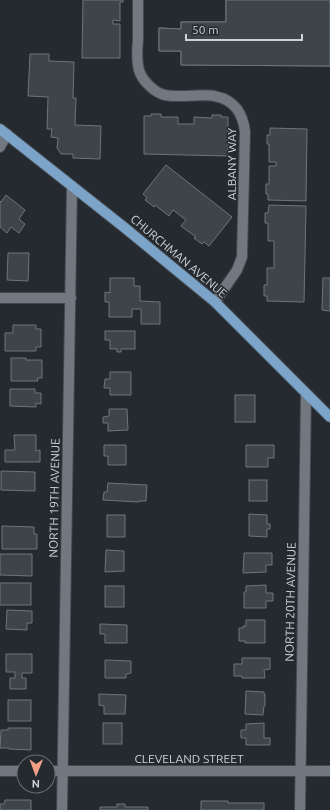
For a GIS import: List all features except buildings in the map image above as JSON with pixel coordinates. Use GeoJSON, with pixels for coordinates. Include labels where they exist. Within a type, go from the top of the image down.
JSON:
{"type":"FeatureCollection","features":[{"type":"Feature","properties":{"kind":"main road","name":"CHURCHMAN AVENUE"},"geometry":{"type":"LineString","coordinates":[[4,131],[215,302],[330,417]]}},
{"type":"Feature","properties":{"kind":"street","name":"ALBANY WAY"},"geometry":{"type":"LineString","coordinates":[[138,0],[137,60],[140,74],[144,79],[155,91],[164,95],[218,96],[230,102],[241,115],[243,121],[245,132],[242,257],[236,270],[215,302]]}},
{"type":"Feature","properties":{"kind":"street"},"geometry":{"type":"LineString","coordinates":[[0,147],[4,131]]}},
{"type":"Feature","properties":{"kind":"street","name":"NORTH 19TH AVENUE"},"geometry":{"type":"LineString","coordinates":[[62,810],[72,186]]}},
{"type":"Feature","properties":{"kind":"street"},"geometry":{"type":"LineString","coordinates":[[0,298],[70,298]]}},
{"type":"Feature","properties":{"kind":"street","name":"NORTH 20TH AVENUE"},"geometry":{"type":"LineString","coordinates":[[300,810],[306,394]]}},
{"type":"Feature","properties":{"kind":"street"},"geometry":{"type":"LineString","coordinates":[[0,771],[16,771]]}},
{"type":"Feature","properties":{"kind":"street","name":"CLEVELAND STREET"},"geometry":{"type":"LineString","coordinates":[[56,771],[330,771]]}}]}
